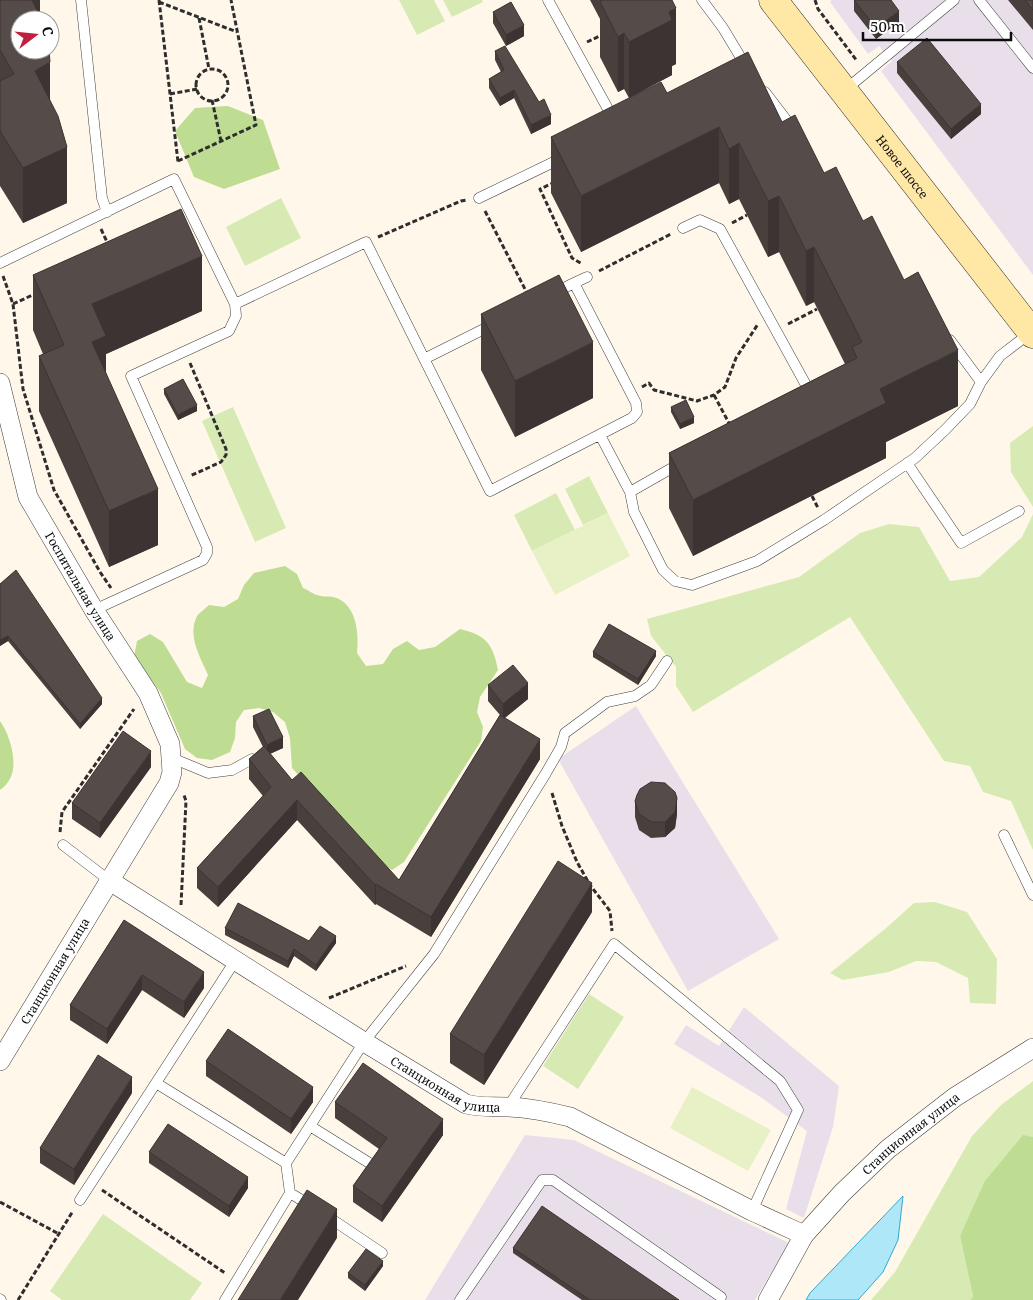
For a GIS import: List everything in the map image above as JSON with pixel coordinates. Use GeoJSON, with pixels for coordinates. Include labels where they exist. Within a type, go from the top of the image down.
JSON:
{"type":"FeatureCollection","features":[{"type":"Feature","properties":{"kind":"street","name":"Новое шоссе"},"geometry":{"type":"LineString","coordinates":[[773,0],[1032,333]]}},
{"type":"Feature","properties":{"kind":"street","name":"Госпитальная улица"},"geometry":{"type":"LineString","coordinates":[[0,383],[28,497],[94,610],[148,693],[170,744],[172,772],[176,788]]}},
{"type":"Feature","properties":{"kind":"street","name":"Станционная улица"},"geometry":{"type":"LineString","coordinates":[[0,1061],[110,881],[176,788]]}},
{"type":"Feature","properties":{"kind":"street","name":"Станционная улица"},"geometry":{"type":"LineString","coordinates":[[110,881],[308,1007],[466,1104],[476,1107],[538,1109],[570,1117],[752,1211],[804,1235]]}},
{"type":"Feature","properties":{"kind":"street","name":"Станционная улица"},"geometry":{"type":"LineString","coordinates":[[768,1300],[804,1235],[842,1193],[888,1150],[954,1097],[1033,1048]]}},
{"type":"Feature","properties":{"kind":"lane"},"geometry":{"type":"LineString","coordinates":[[81,0],[102,198],[107,212]]}},
{"type":"Feature","properties":{"kind":"lane"},"geometry":{"type":"LineString","coordinates":[[548,0],[619,130]]}},
{"type":"Feature","properties":{"kind":"lane"},"geometry":{"type":"LineString","coordinates":[[702,0],[723,28],[749,74],[798,136]]}},
{"type":"Feature","properties":{"kind":"lane"},"geometry":{"type":"LineString","coordinates":[[844,91],[954,0]]}},
{"type":"Feature","properties":{"kind":"lane"},"geometry":{"type":"LineString","coordinates":[[979,0],[1033,68]]}},
{"type":"Feature","properties":{"kind":"lane"},"geometry":{"type":"LineString","coordinates":[[478,198],[575,152]]}},
{"type":"Feature","properties":{"kind":"lane"},"geometry":{"type":"LineString","coordinates":[[0,263],[174,179],[235,304],[236,316],[229,331],[131,376],[207,547],[207,553],[203,560],[94,610]]}},
{"type":"Feature","properties":{"kind":"lane"},"geometry":{"type":"LineString","coordinates":[[683,228],[700,220],[720,229],[806,385],[808,394],[795,404]]}},
{"type":"Feature","properties":{"kind":"lane"},"geometry":{"type":"LineString","coordinates":[[235,304],[366,242],[490,491],[632,418],[637,412],[636,404],[574,283]]}},
{"type":"Feature","properties":{"kind":"lane"},"geometry":{"type":"LineString","coordinates":[[533,304],[591,275]]}},
{"type":"Feature","properties":{"kind":"lane"},"geometry":{"type":"LineString","coordinates":[[424,359],[499,321]]}},
{"type":"Feature","properties":{"kind":"lane"},"geometry":{"type":"LineString","coordinates":[[942,329],[981,382]]}},
{"type":"Feature","properties":{"kind":"lane"},"geometry":{"type":"LineString","coordinates":[[600,435],[630,492],[634,512],[663,570],[675,581],[692,585],[757,560],[824,520],[907,463],[945,430],[970,404],[981,382],[1000,356],[1032,333]]}},
{"type":"Feature","properties":{"kind":"lane"},"geometry":{"type":"LineString","coordinates":[[630,492],[688,458]]}},
{"type":"Feature","properties":{"kind":"lane"},"geometry":{"type":"LineString","coordinates":[[907,463],[961,543],[1019,511]]}},
{"type":"Feature","properties":{"kind":"lane"},"geometry":{"type":"LineString","coordinates":[[225,1300],[290,1193],[286,1163],[364,1042],[434,954],[546,773],[560,747],[565,732],[607,702],[635,696],[651,685],[667,661]]}},
{"type":"Feature","properties":{"kind":"lane"},"geometry":{"type":"LineString","coordinates":[[172,758],[208,773],[232,770],[252,759]]}},
{"type":"Feature","properties":{"kind":"lane"},"geometry":{"type":"LineString","coordinates":[[1004,835],[1033,895]]}},
{"type":"Feature","properties":{"kind":"lane"},"geometry":{"type":"LineString","coordinates":[[63,845],[110,881]]}},
{"type":"Feature","properties":{"kind":"lane"},"geometry":{"type":"LineString","coordinates":[[508,1107],[614,944],[780,1081],[798,1110],[752,1211]]}},
{"type":"Feature","properties":{"kind":"lane"},"geometry":{"type":"LineString","coordinates":[[80,1200],[235,961]]}},
{"type":"Feature","properties":{"kind":"lane"},"geometry":{"type":"LineString","coordinates":[[156,1082],[286,1163]]}},
{"type":"Feature","properties":{"kind":"lane"},"geometry":{"type":"LineString","coordinates":[[310,1126],[370,1164]]}},
{"type":"Feature","properties":{"kind":"lane"},"geometry":{"type":"LineString","coordinates":[[460,1300],[542,1180],[553,1180],[721,1297]]}},
{"type":"Feature","properties":{"kind":"lane"},"geometry":{"type":"LineString","coordinates":[[290,1193],[382,1252]]}},
{"type":"Feature","properties":{"kind":"path"},"geometry":{"type":"LineString","coordinates":[[231,0],[238,32],[256,125],[178,161],[159,1],[238,32]]}},
{"type":"Feature","properties":{"kind":"path"},"geometry":{"type":"LineString","coordinates":[[815,0],[818,9],[866,73]]}},
{"type":"Feature","properties":{"kind":"path"},"geometry":{"type":"LineString","coordinates":[[199,17],[209,69]]}},
{"type":"Feature","properties":{"kind":"path"},"geometry":{"type":"LineString","coordinates":[[575,48],[608,31]]}},
{"type":"Feature","properties":{"kind":"path"},"geometry":{"type":"LineString","coordinates":[[209,69],[215,69],[224,74],[228,84],[222,97],[212,100],[202,97],[196,83],[200,74],[209,69]]}},
{"type":"Feature","properties":{"kind":"path"},"geometry":{"type":"LineString","coordinates":[[170,94],[197,89]]}},
{"type":"Feature","properties":{"kind":"path"},"geometry":{"type":"LineString","coordinates":[[212,100],[221,141]]}},
{"type":"Feature","properties":{"kind":"path"},"geometry":{"type":"LineString","coordinates":[[557,181],[540,189],[572,258],[591,275],[683,228]]}},
{"type":"Feature","properties":{"kind":"path"},"geometry":{"type":"LineString","coordinates":[[366,242],[461,201],[478,198],[533,304]]}},
{"type":"Feature","properties":{"kind":"path"},"geometry":{"type":"LineString","coordinates":[[96,218],[110,248]]}},
{"type":"Feature","properties":{"kind":"path"},"geometry":{"type":"LineString","coordinates":[[0,272],[4,277],[13,304],[23,389],[54,490],[100,572],[119,598]]}},
{"type":"Feature","properties":{"kind":"path"},"geometry":{"type":"LineString","coordinates":[[13,304],[38,292]]}},
{"type":"Feature","properties":{"kind":"path"},"geometry":{"type":"LineString","coordinates":[[776,330],[817,309]]}},
{"type":"Feature","properties":{"kind":"path"},"geometry":{"type":"LineString","coordinates":[[631,394],[649,383],[654,390],[698,401],[714,395],[725,387],[736,358],[755,326],[768,316]]}},
{"type":"Feature","properties":{"kind":"path"},"geometry":{"type":"LineString","coordinates":[[178,482],[221,462],[226,455],[226,449],[185,351]]}},
{"type":"Feature","properties":{"kind":"path"},"geometry":{"type":"LineString","coordinates":[[714,395],[732,428]]}},
{"type":"Feature","properties":{"kind":"path"},"geometry":{"type":"LineString","coordinates":[[63,845],[60,832],[62,812],[136,708]]}},
{"type":"Feature","properties":{"kind":"path"},"geometry":{"type":"LineString","coordinates":[[546,773],[562,826],[577,862],[590,885],[610,911],[614,944]]}},
{"type":"Feature","properties":{"kind":"path"},"geometry":{"type":"LineString","coordinates":[[176,788],[186,801],[180,926]]}},
{"type":"Feature","properties":{"kind":"path"},"geometry":{"type":"LineString","coordinates":[[308,1007],[434,954]]}},
{"type":"Feature","properties":{"kind":"path"},"geometry":{"type":"LineString","coordinates":[[91,1183],[236,1281]]}},
{"type":"Feature","properties":{"kind":"path"},"geometry":{"type":"LineString","coordinates":[[18,1300],[80,1200]]}},
{"type":"Feature","properties":{"kind":"path"},"geometry":{"type":"LineString","coordinates":[[0,1202],[59,1234]]}},
{"type":"Feature","properties":{"kind":"shaded area"},"geometry":{"type":"Polygon","coordinates":[[[832,0],[1033,0],[1033,275],[881,71],[892,61],[879,46],[868,54],[830,2],[832,0]]]}},
{"type":"Feature","properties":{"kind":"shaded area"},"geometry":{"type":"Polygon","coordinates":[[[636,706],[779,939],[688,991],[558,759],[636,706]]]}},
{"type":"Feature","properties":{"kind":"shaded area"},"geometry":{"type":"Polygon","coordinates":[[[744,1007],[839,1086],[833,1127],[804,1218],[786,1209],[807,1131],[762,1098],[674,1044],[686,1025],[719,1046],[744,1007]]]}},
{"type":"Feature","properties":{"kind":"shaded area"},"geometry":{"type":"Polygon","coordinates":[[[525,1135],[574,1140],[789,1243],[755,1300],[425,1300],[525,1135]]]}},
{"type":"Feature","properties":{"kind":"green space"},"geometry":{"type":"Polygon","coordinates":[[[399,0],[434,0],[445,21],[417,35],[399,0]]]}},
{"type":"Feature","properties":{"kind":"green space"},"geometry":{"type":"Polygon","coordinates":[[[443,0],[482,0],[483,2],[452,17],[443,0]]]}},
{"type":"Feature","properties":{"kind":"green space"},"geometry":{"type":"Polygon","coordinates":[[[228,106],[263,120],[280,169],[224,189],[194,177],[175,131],[195,108],[228,106]]]}},
{"type":"Feature","properties":{"kind":"green space"},"geometry":{"type":"Polygon","coordinates":[[[281,198],[301,238],[245,266],[226,227],[281,198]]]}},
{"type":"Feature","properties":{"kind":"green space"},"geometry":{"type":"Polygon","coordinates":[[[233,407],[286,528],[255,542],[202,421],[233,407]]]}},
{"type":"Feature","properties":{"kind":"green space"},"geometry":{"type":"Polygon","coordinates":[[[1033,426],[1033,507],[1011,472],[1010,443],[1033,426]]]}},
{"type":"Feature","properties":{"kind":"green space"},"geometry":{"type":"Polygon","coordinates":[[[589,476],[608,513],[583,525],[565,489],[589,476]]]}},
{"type":"Feature","properties":{"kind":"green space"},"geometry":{"type":"Polygon","coordinates":[[[556,493],[575,530],[532,551],[514,515],[556,493]]]}},
{"type":"Feature","properties":{"kind":"green space"},"geometry":{"type":"Polygon","coordinates":[[[608,513],[630,556],[555,595],[532,551],[608,513]]]}},
{"type":"Feature","properties":{"kind":"green space"},"geometry":{"type":"Polygon","coordinates":[[[1033,514],[1033,850],[1011,801],[983,792],[970,766],[944,761],[850,617],[693,712],[676,686],[676,667],[651,636],[647,619],[799,577],[860,533],[889,524],[919,527],[950,581],[979,577],[1022,537],[1033,514]]]}},
{"type":"Feature","properties":{"kind":"green space"},"geometry":{"type":"Polygon","coordinates":[[[285,566],[297,574],[303,588],[319,596],[333,597],[341,600],[347,605],[352,612],[357,628],[357,653],[366,666],[383,664],[393,649],[407,641],[419,650],[435,647],[460,629],[469,631],[482,638],[494,653],[498,670],[480,697],[477,712],[483,727],[481,741],[404,862],[392,870],[379,862],[292,768],[290,738],[285,722],[273,712],[259,708],[244,710],[236,722],[235,738],[230,752],[212,760],[197,758],[185,749],[161,693],[134,657],[137,641],[150,634],[163,642],[187,682],[202,688],[208,675],[198,654],[194,639],[193,631],[197,616],[209,605],[224,607],[238,599],[244,585],[254,573],[285,566]]]}},
{"type":"Feature","properties":{"kind":"green space"},"geometry":{"type":"Polygon","coordinates":[[[0,721],[10,742],[13,768],[12,775],[0,790],[0,721]]]}},
{"type":"Feature","properties":{"kind":"green space"},"geometry":{"type":"Polygon","coordinates":[[[935,902],[967,912],[997,959],[996,1004],[970,1003],[968,978],[936,962],[916,961],[889,972],[843,980],[830,973],[914,903],[935,902]]]}},
{"type":"Feature","properties":{"kind":"green space"},"geometry":{"type":"Polygon","coordinates":[[[589,994],[624,1017],[578,1089],[543,1066],[589,994]]]}},
{"type":"Feature","properties":{"kind":"green space"},"geometry":{"type":"Polygon","coordinates":[[[1033,1081],[1033,1137],[1023,1136],[960,1236],[973,1298],[970,1300],[871,1300],[895,1272],[972,1136],[1001,1105],[1033,1081]]]}},
{"type":"Feature","properties":{"kind":"green space"},"geometry":{"type":"Polygon","coordinates":[[[692,1087],[771,1130],[748,1171],[670,1128],[692,1087]]]}},
{"type":"Feature","properties":{"kind":"green space"},"geometry":{"type":"Polygon","coordinates":[[[1023,1135],[1033,1137],[1033,1300],[970,1300],[973,1297],[960,1236],[985,1181],[1023,1135]]]}},
{"type":"Feature","properties":{"kind":"green space"},"geometry":{"type":"Polygon","coordinates":[[[103,1214],[202,1283],[190,1300],[62,1300],[50,1291],[103,1214]]]}},
{"type":"Feature","properties":{"kind":"water"},"geometry":{"type":"Polygon","coordinates":[[[903,1196],[898,1240],[883,1272],[858,1300],[806,1300],[810,1293],[903,1196]]]}},
{"type":"Feature","properties":{"kind":"building"},"geometry":{"type":"Polygon","coordinates":[[[0,0],[32,0],[37,10],[10,10],[10,60],[50,60],[50,62],[35,71],[58,116],[67,147],[23,168],[0,131],[0,81],[14,74],[0,50],[0,0]]]}},
{"type":"Feature","properties":{"kind":"building"},"geometry":{"type":"Polygon","coordinates":[[[603,0],[672,0],[676,8],[669,12],[672,20],[629,42],[624,33],[618,37],[600,2],[603,0]]]}},
{"type":"Feature","properties":{"kind":"building"},"geometry":{"type":"Polygon","coordinates":[[[854,0],[891,0],[899,11],[876,28],[854,0]]]}},
{"type":"Feature","properties":{"kind":"building"},"geometry":{"type":"Polygon","coordinates":[[[1025,0],[1033,0],[1033,10],[1025,0]]]}},
{"type":"Feature","properties":{"kind":"building"},"geometry":{"type":"Polygon","coordinates":[[[511,2],[524,25],[506,35],[493,12],[511,2]]]}},
{"type":"Feature","properties":{"kind":"building"},"geometry":{"type":"Polygon","coordinates":[[[927,38],[981,104],[951,129],[897,62],[927,38]]]}},
{"type":"Feature","properties":{"kind":"building"},"geometry":{"type":"Polygon","coordinates":[[[505,46],[539,102],[544,99],[551,115],[531,125],[514,90],[500,98],[489,79],[504,70],[495,51],[505,46]]]}},
{"type":"Feature","properties":{"kind":"building"},"geometry":{"type":"Polygon","coordinates":[[[748,52],[782,122],[795,115],[824,173],[836,167],[863,221],[872,216],[904,280],[918,272],[958,350],[880,389],[886,403],[693,500],[669,453],[857,358],[852,347],[862,342],[814,247],[806,251],[779,196],[768,201],[739,143],[729,149],[719,127],[581,196],[551,137],[661,82],[667,93],[748,52]]]}},
{"type":"Feature","properties":{"kind":"building"},"geometry":{"type":"Polygon","coordinates":[[[181,209],[202,256],[92,304],[106,336],[92,342],[158,489],[109,511],[39,356],[64,345],[33,275],[181,209]]]}},
{"type":"Feature","properties":{"kind":"building"},"geometry":{"type":"Polygon","coordinates":[[[559,275],[593,342],[515,381],[481,314],[559,275]]]}},
{"type":"Feature","properties":{"kind":"building"},"geometry":{"type":"Polygon","coordinates":[[[183,379],[197,405],[178,415],[164,389],[183,379]]]}},
{"type":"Feature","properties":{"kind":"building"},"geometry":{"type":"Polygon","coordinates":[[[686,400],[694,417],[680,424],[671,407],[686,400]]]}},
{"type":"Feature","properties":{"kind":"building"},"geometry":{"type":"Polygon","coordinates":[[[16,570],[102,698],[80,724],[8,636],[0,640],[0,584],[16,570]]]}},
{"type":"Feature","properties":{"kind":"building"},"geometry":{"type":"Polygon","coordinates":[[[609,624],[656,651],[638,679],[593,652],[609,624]]]}},
{"type":"Feature","properties":{"kind":"building"},"geometry":{"type":"Polygon","coordinates":[[[513,665],[528,683],[503,704],[488,685],[513,665]]]}},
{"type":"Feature","properties":{"kind":"building"},"geometry":{"type":"Polygon","coordinates":[[[269,709],[283,737],[267,745],[253,716],[269,709]]]}},
{"type":"Feature","properties":{"kind":"building"},"geometry":{"type":"Polygon","coordinates":[[[500,715],[540,739],[431,917],[375,885],[297,800],[218,887],[197,868],[271,787],[249,759],[264,746],[292,780],[301,772],[399,880],[500,715]]]}},
{"type":"Feature","properties":{"kind":"building"},"geometry":{"type":"Polygon","coordinates":[[[123,731],[151,751],[100,823],[72,803],[123,731]]]}},
{"type":"Feature","properties":{"kind":"building"},"geometry":{"type":"Polygon","coordinates":[[[651,782],[665,783],[675,792],[677,798],[675,812],[665,822],[651,822],[639,814],[635,801],[637,795],[640,789],[651,782]]]}},
{"type":"Feature","properties":{"kind":"building"},"geometry":{"type":"Polygon","coordinates":[[[558,861],[592,883],[484,1055],[450,1034],[558,861]]]}},
{"type":"Feature","properties":{"kind":"building"},"geometry":{"type":"Polygon","coordinates":[[[238,903],[309,941],[320,926],[336,936],[316,965],[294,949],[288,961],[225,928],[238,903]]]}},
{"type":"Feature","properties":{"kind":"building"},"geometry":{"type":"Polygon","coordinates":[[[124,920],[204,972],[184,1002],[142,975],[107,1029],[70,1005],[124,920]]]}},
{"type":"Feature","properties":{"kind":"building"},"geometry":{"type":"Polygon","coordinates":[[[228,1029],[313,1087],[291,1119],[206,1061],[228,1029]]]}},
{"type":"Feature","properties":{"kind":"building"},"geometry":{"type":"Polygon","coordinates":[[[98,1055],[132,1077],[74,1169],[40,1148],[98,1055]]]}},
{"type":"Feature","properties":{"kind":"building"},"geometry":{"type":"Polygon","coordinates":[[[363,1063],[443,1119],[382,1206],[353,1186],[387,1138],[335,1102],[363,1063]]]}},
{"type":"Feature","properties":{"kind":"building"},"geometry":{"type":"Polygon","coordinates":[[[168,1124],[248,1177],[229,1206],[149,1152],[168,1124]]]}},
{"type":"Feature","properties":{"kind":"building"},"geometry":{"type":"Polygon","coordinates":[[[307,1190],[337,1209],[280,1300],[238,1300],[307,1190]]]}},
{"type":"Feature","properties":{"kind":"building"},"geometry":{"type":"Polygon","coordinates":[[[542,1206],[679,1300],[590,1300],[513,1248],[542,1206]]]}},
{"type":"Feature","properties":{"kind":"building"},"geometry":{"type":"Polygon","coordinates":[[[366,1249],[383,1261],[365,1285],[348,1273],[366,1249]]]}}]}
